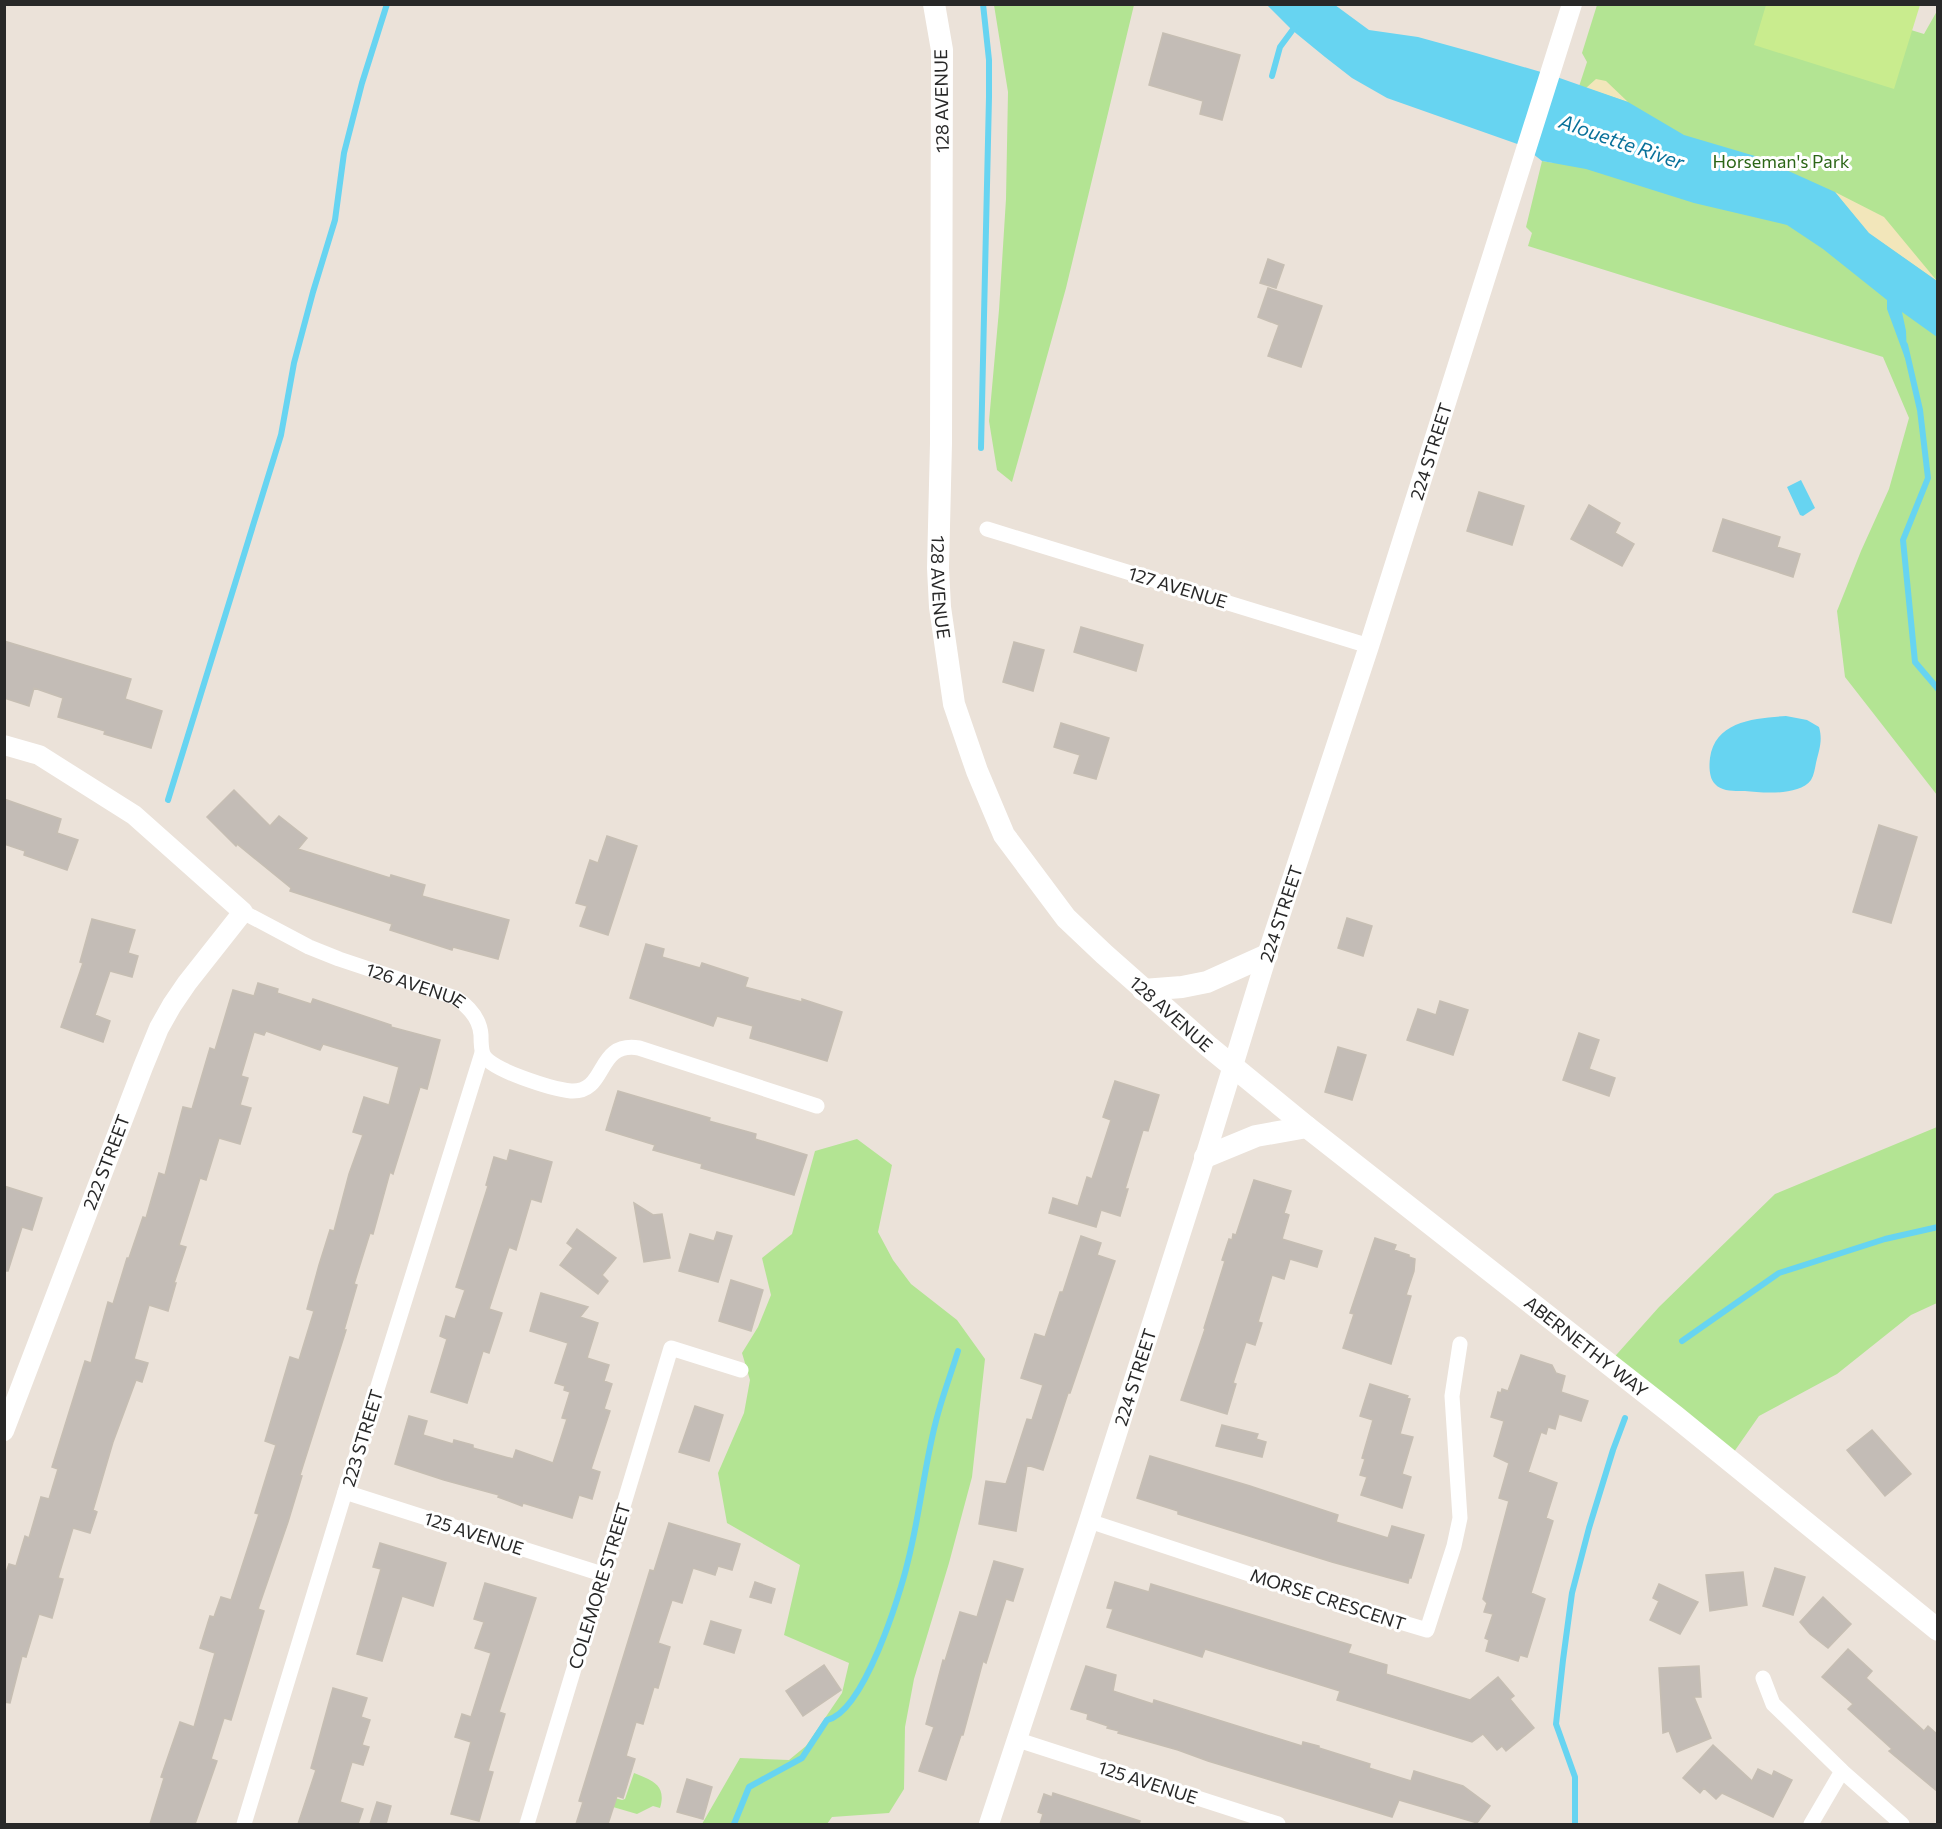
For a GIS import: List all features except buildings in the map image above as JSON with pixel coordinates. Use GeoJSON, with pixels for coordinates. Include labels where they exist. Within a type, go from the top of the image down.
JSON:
{"type":"FeatureCollection","features":[{"type":"Feature","properties":{"kind":"main road","name":"128 AVENUE"},"geometry":{"type":"LineString","coordinates":[[933,4],[942,50],[941,431],[938,568],[940,607],[954,704],[977,771],[1004,835],[1066,918],[1143,990],[1208,1046],[1233,1064]]}},
{"type":"Feature","properties":{"kind":"main road"},"geometry":{"type":"LineString","coordinates":[[1143,990],[1182,987],[1207,982],[1267,955]]}},
{"type":"Feature","properties":{"kind":"main road","name":"ABERNETHY WAY"},"geometry":{"type":"LineString","coordinates":[[1233,1064],[1307,1127],[1676,1416],[1938,1630]]}},
{"type":"Feature","properties":{"kind":"main road"},"geometry":{"type":"LineString","coordinates":[[1205,1157],[1256,1136],[1307,1127]]}},
{"type":"Feature","properties":{"kind":"street","name":"224 STREET"},"geometry":{"type":"LineString","coordinates":[[989,1824],[1089,1521],[1267,955],[1369,646],[1572,4]]}},
{"type":"Feature","properties":{"kind":"street","name":"127 AVENUE"},"geometry":{"type":"LineString","coordinates":[[987,529],[1369,646]]}},
{"type":"Feature","properties":{"kind":"street","name":"126 AVENUE"},"geometry":{"type":"LineString","coordinates":[[4,745],[39,755],[134,815],[243,912],[339,959],[456,998],[471,1010],[477,1021],[481,1031],[482,1053]]}},
{"type":"Feature","properties":{"kind":"street","name":"222 STREET"},"geometry":{"type":"LineString","coordinates":[[4,1431],[142,1067],[159,1028],[187,983],[243,912]]}},
{"type":"Feature","properties":{"kind":"street"},"geometry":{"type":"LineString","coordinates":[[482,1053],[488,1062],[501,1070],[571,1091],[582,1090],[590,1085],[612,1054],[619,1048],[639,1047],[817,1106]]}},
{"type":"Feature","properties":{"kind":"street","name":"223 STREET"},"geometry":{"type":"LineString","coordinates":[[244,1824],[482,1053]]}},
{"type":"Feature","properties":{"kind":"street","name":"MORSE CRESCENT"},"geometry":{"type":"LineString","coordinates":[[1089,1521],[1340,1604],[1427,1630],[1454,1546],[1460,1518],[1452,1396],[1460,1344]]}},
{"type":"Feature","properties":{"kind":"street","name":"COLEMORE STREET"},"geometry":{"type":"LineString","coordinates":[[527,1824],[671,1348],[741,1370]]}},
{"type":"Feature","properties":{"kind":"street","name":"125 AVENUE"},"geometry":{"type":"LineString","coordinates":[[345,1492],[602,1574]]}},
{"type":"Feature","properties":{"kind":"street"},"geometry":{"type":"LineString","coordinates":[[1763,1678],[1773,1704],[1842,1771],[1902,1824]]}},
{"type":"Feature","properties":{"kind":"street","name":"125 AVENUE"},"geometry":{"type":"LineString","coordinates":[[1017,1740],[1278,1824]]}},
{"type":"Feature","properties":{"kind":"street"},"geometry":{"type":"LineString","coordinates":[[1812,1824],[1842,1771]]}},
{"type":"Feature","properties":{"kind":"green space"},"geometry":{"type":"Polygon","coordinates":[[[1766,4],[1920,5],[1894,89],[1754,45],[1766,4]]]}},
{"type":"Feature","properties":{"kind":"green space"},"geometry":{"type":"Polygon","coordinates":[[[994,5],[1134,5],[1066,288],[1012,482],[997,470],[989,421],[1006,199],[1008,92],[994,5]]]}},
{"type":"Feature","properties":{"kind":"green space","name":"Horseman's Park"},"geometry":{"type":"Polygon","coordinates":[[[1597,5],[1830,5],[1924,34],[1937,11],[1937,795],[1845,677],[1837,611],[1889,489],[1909,418],[1883,357],[1528,246],[1532,233],[1526,227],[1542,161],[1554,163],[1587,62],[1582,53],[1597,5]]]}},
{"type":"Feature","properties":{"kind":"green space"},"geometry":{"type":"Polygon","coordinates":[[[1937,1127],[1937,1303],[1911,1315],[1837,1374],[1759,1416],[1729,1459],[1609,1363],[1659,1307],[1775,1194],[1937,1127]]]}},
{"type":"Feature","properties":{"kind":"green space"},"geometry":{"type":"Polygon","coordinates":[[[857,1139],[892,1165],[878,1232],[893,1260],[911,1284],[957,1320],[985,1359],[972,1477],[914,1679],[905,1727],[904,1789],[889,1813],[832,1817],[827,1824],[702,1824],[740,1758],[789,1760],[806,1746],[842,1693],[849,1663],[784,1635],[800,1565],[727,1523],[718,1473],[744,1413],[750,1380],[742,1353],[758,1327],[771,1295],[762,1258],[792,1234],[815,1151],[857,1139]]]}},
{"type":"Feature","properties":{"kind":"green space"},"geometry":{"type":"Polygon","coordinates":[[[634,1773],[652,1781],[660,1789],[662,1800],[660,1808],[653,1806],[637,1814],[613,1807],[615,1798],[625,1799],[634,1773]]]}},
{"type":"Feature","properties":{"kind":"sand"},"geometry":{"type":"Polygon","coordinates":[[[1596,79],[1606,81],[1628,102],[1586,88],[1596,79]]]}},
{"type":"Feature","properties":{"kind":"sand"},"geometry":{"type":"Polygon","coordinates":[[[1835,192],[1884,217],[1937,281],[1868,233],[1835,192]]]}},
{"type":"Feature","properties":{"kind":"water","name":"Alouette River"},"geometry":{"type":"Polygon","coordinates":[[[1267,5],[1335,5],[1369,30],[1418,37],[1551,75],[1628,102],[1684,135],[1755,156],[1835,192],[1869,233],[1937,281],[1937,337],[1902,312],[1906,331],[1907,355],[1905,358],[1887,309],[1887,300],[1823,249],[1787,225],[1694,203],[1586,169],[1542,161],[1523,146],[1387,98],[1352,78],[1292,30],[1267,5]]]}},
{"type":"Feature","properties":{"kind":"water"},"geometry":{"type":"Polygon","coordinates":[[[1801,480],[1815,508],[1803,516],[1800,515],[1787,487],[1801,480]]]}},
{"type":"Feature","properties":{"kind":"water"},"geometry":{"type":"Polygon","coordinates":[[[1786,716],[1807,720],[1819,727],[1820,745],[1811,780],[1798,789],[1780,792],[1729,790],[1715,784],[1711,775],[1710,761],[1713,746],[1720,736],[1728,729],[1750,720],[1786,716]]]}},
{"type":"Feature","properties":{"kind":"waterway"},"geometry":{"type":"LineString","coordinates":[[168,800],[281,435],[294,363],[335,220],[344,153],[362,83],[387,4]]}},
{"type":"Feature","properties":{"kind":"waterway"},"geometry":{"type":"LineString","coordinates":[[981,448],[989,97],[989,60],[983,4]]}},
{"type":"Feature","properties":{"kind":"waterway"},"geometry":{"type":"LineString","coordinates":[[1272,76],[1280,47],[1297,24]]}},
{"type":"Feature","properties":{"kind":"waterway"},"geometry":{"type":"LineString","coordinates":[[1905,345],[1920,410],[1928,478],[1903,540],[1915,662],[1938,689]]}},
{"type":"Feature","properties":{"kind":"waterway"},"geometry":{"type":"LineString","coordinates":[[1682,1341],[1779,1273],[1885,1239],[1938,1227]]}},
{"type":"Feature","properties":{"kind":"waterway"},"geometry":{"type":"LineString","coordinates":[[734,1824],[749,1787],[802,1758],[827,1720],[841,1712],[854,1697],[867,1675],[889,1624],[904,1577],[932,1438],[958,1351]]}},
{"type":"Feature","properties":{"kind":"waterway"},"geometry":{"type":"LineString","coordinates":[[1575,1824],[1575,1777],[1556,1724],[1563,1660],[1572,1593],[1589,1528],[1625,1418]]}}]}
